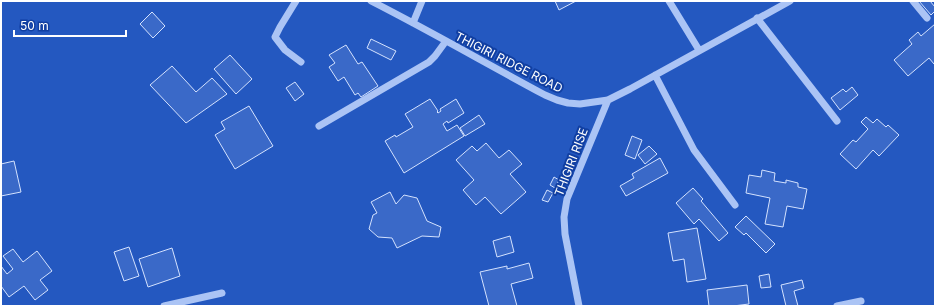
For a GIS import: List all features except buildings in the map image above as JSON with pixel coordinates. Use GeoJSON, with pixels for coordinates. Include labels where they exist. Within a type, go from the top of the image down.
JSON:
{"type":"FeatureCollection","features":[{"type":"Feature","properties":{"kind":"street"},"geometry":{"type":"LineString","coordinates":[[296,1],[275,37],[285,50],[301,62]]}},
{"type":"Feature","properties":{"kind":"street","name":"THIGIRI RIDGE ROAD"},"geometry":{"type":"LineString","coordinates":[[371,1],[414,22],[545,95],[568,103],[580,104],[608,100],[790,1]]}},
{"type":"Feature","properties":{"kind":"street"},"geometry":{"type":"LineString","coordinates":[[414,22],[422,1]]}},
{"type":"Feature","properties":{"kind":"street"},"geometry":{"type":"LineString","coordinates":[[669,1],[699,50]]}},
{"type":"Feature","properties":{"kind":"street"},"geometry":{"type":"LineString","coordinates":[[913,1],[927,18]]}},
{"type":"Feature","properties":{"kind":"street"},"geometry":{"type":"LineString","coordinates":[[757,18],[837,121]]}},
{"type":"Feature","properties":{"kind":"street"},"geometry":{"type":"LineString","coordinates":[[319,126],[429,62],[446,41]]}},
{"type":"Feature","properties":{"kind":"street"},"geometry":{"type":"LineString","coordinates":[[655,75],[694,150],[735,205]]}},
{"type":"Feature","properties":{"kind":"street","name":"THIGIRI RISE"},"geometry":{"type":"LineString","coordinates":[[579,306],[565,234],[564,217],[568,199],[608,100]]}},
{"type":"Feature","properties":{"kind":"street"},"geometry":{"type":"LineString","coordinates":[[164,306],[222,293]]}},
{"type":"Feature","properties":{"kind":"street"},"geometry":{"type":"LineString","coordinates":[[836,306],[860,301]]}},
{"type":"Feature","properties":{"kind":"shaded area"},"geometry":{"type":"Polygon","coordinates":[[[1,1],[935,1],[935,306],[1,306],[1,1]]]}}]}
